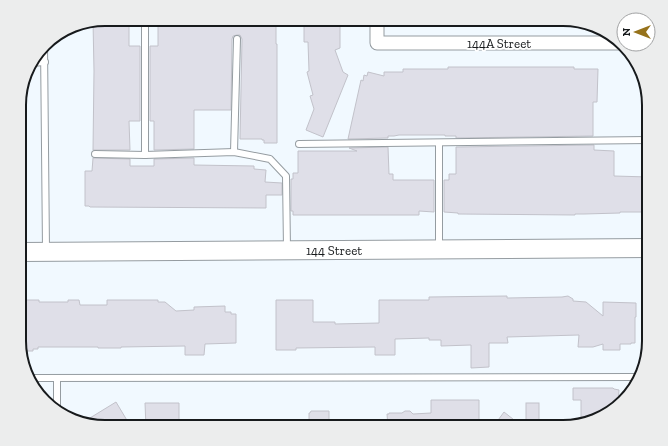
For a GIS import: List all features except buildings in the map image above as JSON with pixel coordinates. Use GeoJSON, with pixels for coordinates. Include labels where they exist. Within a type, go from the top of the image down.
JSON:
{"type":"FeatureCollection","features":[{"type":"Feature","properties":{"kind":"main road","name":"144 Street"},"geometry":{"type":"LineString","coordinates":[[26,252],[642,248]]}},
{"type":"Feature","properties":{"kind":"street","name":"144A Street"},"geometry":{"type":"LineString","coordinates":[[377,26],[377,43],[613,44]]}},
{"type":"Feature","properties":{"kind":"lane"},"geometry":{"type":"LineString","coordinates":[[145,26],[145,155]]}},
{"type":"Feature","properties":{"kind":"lane"},"geometry":{"type":"LineString","coordinates":[[234,152],[237,39]]}},
{"type":"Feature","properties":{"kind":"lane"},"geometry":{"type":"LineString","coordinates":[[45,54],[46,252]]}},
{"type":"Feature","properties":{"kind":"lane"},"geometry":{"type":"LineString","coordinates":[[39,62],[45,62]]}},
{"type":"Feature","properties":{"kind":"lane"},"geometry":{"type":"LineString","coordinates":[[299,144],[642,140]]}},
{"type":"Feature","properties":{"kind":"lane"},"geometry":{"type":"LineString","coordinates":[[439,143],[439,249]]}},
{"type":"Feature","properties":{"kind":"lane"},"geometry":{"type":"LineString","coordinates":[[95,154],[145,155],[234,152],[270,159],[286,176],[287,250]]}},
{"type":"Feature","properties":{"kind":"lane"},"geometry":{"type":"LineString","coordinates":[[35,378],[633,377]]}},
{"type":"Feature","properties":{"kind":"lane"},"geometry":{"type":"LineString","coordinates":[[57,378],[57,404]]}}]}
